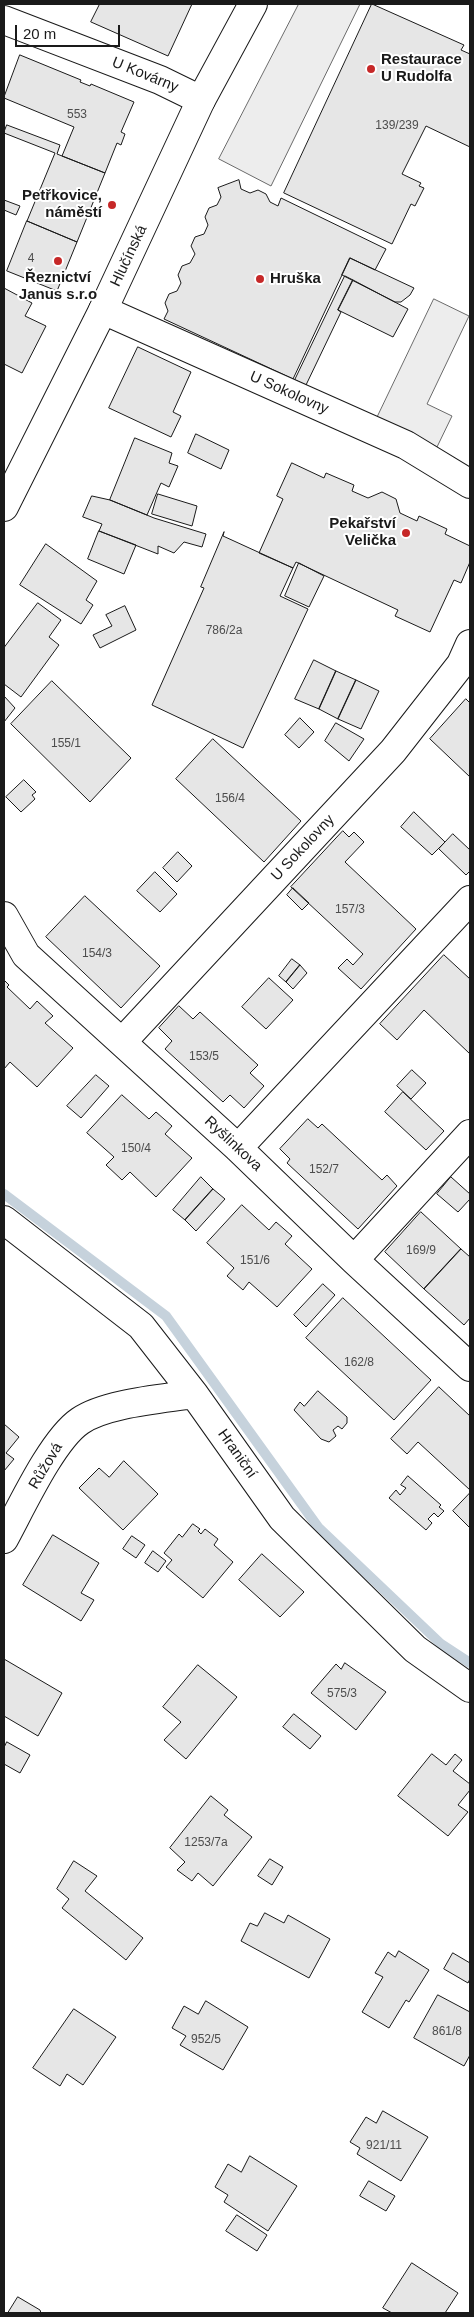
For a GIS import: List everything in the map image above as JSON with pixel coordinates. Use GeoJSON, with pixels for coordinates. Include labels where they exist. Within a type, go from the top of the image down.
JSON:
{"type":"FeatureCollection","features":[{"type":"Feature","properties":{"kind":"street","name":"Hlučínská"},"geometry":{"type":"LineString","coordinates":[[4,507],[103,310],[201,100],[253,4]]}},
{"type":"Feature","properties":{"kind":"street","name":"U Kovárny"},"geometry":{"type":"LineString","coordinates":[[4,20],[160,80],[201,100]]}},
{"type":"Feature","properties":{"kind":"street","name":"U Sokolovny"},"geometry":{"type":"LineString","coordinates":[[103,310],[406,445],[470,484]]}},
{"type":"Feature","properties":{"kind":"street","name":"U Sokolovny"},"geometry":{"type":"LineString","coordinates":[[122,1042],[393,751],[461,664],[470,644]]}},
{"type":"Feature","properties":{"kind":"street"},"geometry":{"type":"LineString","coordinates":[[238,1148],[470,900]]}},
{"type":"Feature","properties":{"kind":"street","name":"Ryšlinkova"},"geometry":{"type":"LineString","coordinates":[[4,916],[26,955],[238,1148],[354,1260],[466,1356]]}},
{"type":"Feature","properties":{"kind":"street"},"geometry":{"type":"LineString","coordinates":[[354,1260],[470,1134]]}},
{"type":"Feature","properties":{"kind":"street","name":"Hraniční"},"geometry":{"type":"LineString","coordinates":[[4,1220],[141,1326],[194,1394],[282,1518],[415,1649],[470,1688]]}},
{"type":"Feature","properties":{"kind":"street","name":"Růžová"},"geometry":{"type":"LineString","coordinates":[[4,1539],[58,1443],[80,1421],[116,1407],[194,1394]]}},
{"type":"Feature","properties":{"kind":"shaded area"},"geometry":{"type":"Polygon","coordinates":[[[299,4],[360,4],[271,186],[219,159],[299,4]]]}},
{"type":"Feature","properties":{"kind":"shaded area"},"geometry":{"type":"Polygon","coordinates":[[[434,299],[469,316],[427,404],[452,416],[437,447],[377,418],[434,299]]]}},
{"type":"Feature","properties":{"kind":"building"},"geometry":{"type":"Polygon","coordinates":[[[100,4],[192,4],[168,56],[91,22],[100,4]]]}},
{"type":"Feature","properties":{"kind":"building"},"geometry":{"type":"Polygon","coordinates":[[[372,4],[464,45],[461,50],[470,54],[470,147],[426,126],[402,174],[421,183],[419,186],[424,188],[415,206],[411,204],[392,244],[284,193],[372,4]]]}},
{"type":"Feature","properties":{"kind":"building"},"geometry":{"type":"Polygon","coordinates":[[[20,55],[81,80],[80,82],[90,86],[91,84],[134,102],[121,132],[125,134],[121,145],[117,143],[105,173],[62,156],[74,127],[4,98],[20,55]]]}},
{"type":"Feature","properties":{"kind":"building"},"geometry":{"type":"Polygon","coordinates":[[[7,125],[60,145],[57,154],[105,173],[77,242],[27,221],[55,153],[4,133],[7,125]]]}},
{"type":"Feature","properties":{"kind":"building","name":"Hruška"},"geometry":{"type":"Polygon","coordinates":[[[239,180],[241,189],[250,193],[258,190],[266,194],[270,202],[278,206],[281,198],[386,249],[375,270],[350,258],[293,379],[164,319],[168,311],[165,303],[169,294],[177,291],[181,283],[178,275],[182,266],[190,263],[195,254],[191,246],[195,237],[204,234],[208,225],[205,217],[209,208],[217,205],[221,197],[218,188],[239,180]]]}},
{"type":"Feature","properties":{"kind":"building"},"geometry":{"type":"Polygon","coordinates":[[[4,200],[20,206],[16,215],[4,210],[4,200]]]}},
{"type":"Feature","properties":{"kind":"building"},"geometry":{"type":"Polygon","coordinates":[[[27,221],[77,242],[57,291],[7,271],[27,221]]]}},
{"type":"Feature","properties":{"kind":"building"},"geometry":{"type":"Polygon","coordinates":[[[350,258],[414,288],[410,295],[401,302],[395,302],[342,275],[350,258]]]}},
{"type":"Feature","properties":{"kind":"building"},"geometry":{"type":"Polygon","coordinates":[[[345,276],[353,280],[338,310],[341,312],[306,385],[295,380],[345,276]]]}},
{"type":"Feature","properties":{"kind":"building"},"geometry":{"type":"Polygon","coordinates":[[[353,280],[408,309],[393,337],[338,310],[353,280]]]}},
{"type":"Feature","properties":{"kind":"building"},"geometry":{"type":"Polygon","coordinates":[[[4,288],[32,303],[25,316],[46,326],[22,373],[4,364],[4,288]]]}},
{"type":"Feature","properties":{"kind":"building"},"geometry":{"type":"Polygon","coordinates":[[[138,347],[191,372],[173,412],[181,416],[171,437],[109,408],[138,347]]]}},
{"type":"Feature","properties":{"kind":"building"},"geometry":{"type":"Polygon","coordinates":[[[196,434],[229,450],[221,469],[188,453],[196,434]]]}},
{"type":"Feature","properties":{"kind":"building"},"geometry":{"type":"Polygon","coordinates":[[[135,438],[172,453],[169,463],[178,466],[169,487],[161,483],[147,515],[110,500],[135,438]]]}},
{"type":"Feature","properties":{"kind":"building"},"geometry":{"type":"Polygon","coordinates":[[[292,463],[324,478],[326,473],[354,485],[352,491],[368,498],[382,492],[396,499],[400,513],[417,521],[419,516],[447,529],[445,534],[470,546],[470,562],[461,583],[454,580],[430,632],[395,616],[398,610],[296,562],[293,568],[259,553],[283,499],[277,496],[292,463]]]}},
{"type":"Feature","properties":{"kind":"building"},"geometry":{"type":"Polygon","coordinates":[[[158,494],[197,506],[192,526],[152,514],[158,494]]]}},
{"type":"Feature","properties":{"kind":"building"},"geometry":{"type":"Polygon","coordinates":[[[92,496],[110,500],[154,518],[206,534],[202,547],[184,542],[174,553],[158,546],[158,554],[99,531],[102,524],[83,517],[92,496]]]}},
{"type":"Feature","properties":{"kind":"building"},"geometry":{"type":"Polygon","coordinates":[[[99,531],[136,545],[124,574],[88,559],[99,531]]]}},
{"type":"Feature","properties":{"kind":"building"},"geometry":{"type":"Polygon","coordinates":[[[224,532],[223,536],[293,568],[280,596],[308,609],[243,748],[152,705],[204,588],[201,587],[224,532]]]}},
{"type":"Feature","properties":{"kind":"building"},"geometry":{"type":"Polygon","coordinates":[[[46,544],[97,581],[86,600],[93,605],[81,624],[20,585],[46,544]]]}},
{"type":"Feature","properties":{"kind":"building"},"geometry":{"type":"Polygon","coordinates":[[[299,563],[324,576],[309,607],[285,596],[299,563]]]}},
{"type":"Feature","properties":{"kind":"building"},"geometry":{"type":"Polygon","coordinates":[[[38,603],[61,620],[49,637],[59,645],[21,697],[4,684],[4,648],[38,603]]]}},
{"type":"Feature","properties":{"kind":"building"},"geometry":{"type":"Polygon","coordinates":[[[125,606],[136,630],[100,648],[93,635],[112,626],[106,615],[125,606]]]}},
{"type":"Feature","properties":{"kind":"building"},"geometry":{"type":"Polygon","coordinates":[[[314,660],[336,671],[319,709],[295,699],[314,660]]]}},
{"type":"Feature","properties":{"kind":"building"},"geometry":{"type":"Polygon","coordinates":[[[336,671],[356,680],[338,719],[319,709],[336,671]]]}},
{"type":"Feature","properties":{"kind":"building"},"geometry":{"type":"Polygon","coordinates":[[[356,680],[379,691],[361,729],[338,719],[356,680]]]}},
{"type":"Feature","properties":{"kind":"building"},"geometry":{"type":"Polygon","coordinates":[[[52,681],[131,758],[90,802],[11,724],[52,681]]]}},
{"type":"Feature","properties":{"kind":"building"},"geometry":{"type":"Polygon","coordinates":[[[4,696],[15,708],[4,722],[4,696]]]}},
{"type":"Feature","properties":{"kind":"building"},"geometry":{"type":"Polygon","coordinates":[[[466,699],[470,703],[470,777],[430,739],[466,699]]]}},
{"type":"Feature","properties":{"kind":"building"},"geometry":{"type":"Polygon","coordinates":[[[300,718],[314,732],[299,748],[285,735],[300,718]]]}},
{"type":"Feature","properties":{"kind":"building"},"geometry":{"type":"Polygon","coordinates":[[[336,723],[364,739],[349,761],[325,741],[336,723]]]}},
{"type":"Feature","properties":{"kind":"building"},"geometry":{"type":"Polygon","coordinates":[[[213,739],[301,821],[264,862],[176,779],[213,739]]]}},
{"type":"Feature","properties":{"kind":"building"},"geometry":{"type":"Polygon","coordinates":[[[24,780],[36,792],[32,795],[35,799],[21,812],[6,797],[24,780]]]}},
{"type":"Feature","properties":{"kind":"building"},"geometry":{"type":"Polygon","coordinates":[[[414,812],[445,842],[432,855],[401,827],[414,812]]]}},
{"type":"Feature","properties":{"kind":"building"},"geometry":{"type":"Polygon","coordinates":[[[343,831],[349,837],[354,832],[364,842],[345,862],[416,929],[361,989],[338,968],[347,959],[353,965],[363,954],[291,887],[343,831]]]}},
{"type":"Feature","properties":{"kind":"building"},"geometry":{"type":"Polygon","coordinates":[[[453,834],[470,850],[470,871],[466,875],[439,849],[453,834]]]}},
{"type":"Feature","properties":{"kind":"building"},"geometry":{"type":"Polygon","coordinates":[[[178,852],[192,866],[177,882],[163,868],[178,852]]]}},
{"type":"Feature","properties":{"kind":"building"},"geometry":{"type":"Polygon","coordinates":[[[155,872],[177,894],[160,912],[137,891],[155,872]]]}},
{"type":"Feature","properties":{"kind":"building"},"geometry":{"type":"Polygon","coordinates":[[[293,888],[309,903],[302,910],[287,895],[293,888]]]}},
{"type":"Feature","properties":{"kind":"building"},"geometry":{"type":"Polygon","coordinates":[[[85,896],[160,966],[121,1008],[46,937],[85,896]]]}},
{"type":"Feature","properties":{"kind":"building"},"geometry":{"type":"Polygon","coordinates":[[[444,955],[470,979],[470,1054],[424,1010],[397,1040],[380,1024],[444,955]]]}},
{"type":"Feature","properties":{"kind":"building"},"geometry":{"type":"Polygon","coordinates":[[[292,959],[300,965],[286,982],[279,976],[292,959]]]}},
{"type":"Feature","properties":{"kind":"building"},"geometry":{"type":"Polygon","coordinates":[[[300,965],[307,973],[293,989],[286,982],[300,965]]]}},
{"type":"Feature","properties":{"kind":"building"},"geometry":{"type":"Polygon","coordinates":[[[269,978],[293,1000],[266,1029],[242,1007],[269,978]]]}},
{"type":"Feature","properties":{"kind":"building"},"geometry":{"type":"Polygon","coordinates":[[[4,980],[9,985],[7,987],[30,1009],[37,1001],[53,1016],[45,1023],[73,1048],[37,1087],[10,1062],[4,1069],[4,980]]]}},
{"type":"Feature","properties":{"kind":"building"},"geometry":{"type":"Polygon","coordinates":[[[179,1006],[193,1019],[200,1012],[258,1065],[250,1073],[264,1086],[244,1108],[230,1095],[223,1102],[165,1049],[172,1041],[159,1028],[179,1006]]]}},
{"type":"Feature","properties":{"kind":"building"},"geometry":{"type":"Polygon","coordinates":[[[412,1070],[426,1083],[411,1099],[397,1086],[412,1070]]]}},
{"type":"Feature","properties":{"kind":"building"},"geometry":{"type":"Polygon","coordinates":[[[96,1075],[109,1086],[81,1118],[67,1106],[96,1075]]]}},
{"type":"Feature","properties":{"kind":"building"},"geometry":{"type":"Polygon","coordinates":[[[403,1092],[444,1131],[426,1150],[385,1112],[403,1092]]]}},
{"type":"Feature","properties":{"kind":"building"},"geometry":{"type":"Polygon","coordinates":[[[122,1095],[149,1119],[156,1112],[172,1126],[165,1134],[192,1158],[156,1197],[130,1172],[122,1180],[106,1165],[114,1157],[87,1133],[122,1095]]]}},
{"type":"Feature","properties":{"kind":"building"},"geometry":{"type":"Polygon","coordinates":[[[308,1119],[318,1128],[322,1124],[382,1180],[387,1175],[397,1186],[358,1229],[287,1163],[290,1159],[280,1149],[308,1119]]]}},
{"type":"Feature","properties":{"kind":"building"},"geometry":{"type":"Polygon","coordinates":[[[201,1177],[213,1189],[185,1220],[173,1210],[201,1177]]]}},
{"type":"Feature","properties":{"kind":"building"},"geometry":{"type":"Polygon","coordinates":[[[451,1177],[470,1194],[470,1199],[458,1212],[437,1194],[451,1177]]]}},
{"type":"Feature","properties":{"kind":"building"},"geometry":{"type":"Polygon","coordinates":[[[213,1189],[225,1199],[196,1231],[185,1220],[213,1189]]]}},
{"type":"Feature","properties":{"kind":"building"},"geometry":{"type":"Polygon","coordinates":[[[242,1205],[269,1230],[276,1222],[292,1236],[285,1244],[312,1269],[277,1307],[249,1282],[243,1290],[227,1276],[234,1268],[207,1243],[242,1205]]]}},
{"type":"Feature","properties":{"kind":"building"},"geometry":{"type":"Polygon","coordinates":[[[421,1212],[461,1249],[424,1289],[385,1252],[421,1212]]]}},
{"type":"Feature","properties":{"kind":"building"},"geometry":{"type":"Polygon","coordinates":[[[461,1249],[470,1257],[470,1318],[464,1325],[424,1289],[461,1249]]]}},
{"type":"Feature","properties":{"kind":"building"},"geometry":{"type":"Polygon","coordinates":[[[323,1284],[335,1295],[306,1327],[294,1315],[323,1284]]]}},
{"type":"Feature","properties":{"kind":"building"},"geometry":{"type":"Polygon","coordinates":[[[343,1298],[431,1380],[394,1420],[306,1338],[343,1298]]]}},
{"type":"Feature","properties":{"kind":"building"},"geometry":{"type":"Polygon","coordinates":[[[439,1387],[470,1416],[470,1490],[418,1442],[407,1454],[391,1439],[439,1387]]]}},
{"type":"Feature","properties":{"kind":"building"},"geometry":{"type":"Polygon","coordinates":[[[318,1391],[347,1417],[347,1423],[342,1429],[338,1426],[333,1430],[336,1436],[329,1442],[321,1439],[294,1410],[300,1402],[304,1406],[318,1391]]]}},
{"type":"Feature","properties":{"kind":"building"},"geometry":{"type":"Polygon","coordinates":[[[4,1424],[19,1437],[6,1453],[14,1459],[4,1471],[4,1424]]]}},
{"type":"Feature","properties":{"kind":"building"},"geometry":{"type":"Polygon","coordinates":[[[124,1461],[158,1494],[123,1530],[79,1488],[99,1468],[109,1477],[124,1461]]]}},
{"type":"Feature","properties":{"kind":"building"},"geometry":{"type":"Polygon","coordinates":[[[408,1476],[441,1505],[439,1507],[444,1511],[438,1517],[434,1513],[428,1519],[432,1523],[426,1530],[389,1498],[396,1490],[400,1495],[406,1488],[401,1485],[408,1476]]]}},
{"type":"Feature","properties":{"kind":"building"},"geometry":{"type":"Polygon","coordinates":[[[470,1493],[470,1528],[453,1511],[470,1493]]]}},
{"type":"Feature","properties":{"kind":"building"},"geometry":{"type":"Polygon","coordinates":[[[193,1524],[200,1529],[198,1531],[201,1534],[205,1529],[218,1539],[214,1545],[233,1562],[203,1598],[166,1567],[172,1560],[164,1553],[179,1534],[182,1537],[193,1524]]]}},
{"type":"Feature","properties":{"kind":"building"},"geometry":{"type":"Polygon","coordinates":[[[53,1535],[99,1563],[81,1593],[94,1600],[81,1621],[23,1585],[53,1535]]]}},
{"type":"Feature","properties":{"kind":"building"},"geometry":{"type":"Polygon","coordinates":[[[132,1536],[145,1545],[136,1558],[123,1549],[132,1536]]]}},
{"type":"Feature","properties":{"kind":"building"},"geometry":{"type":"Polygon","coordinates":[[[153,1551],[166,1561],[158,1572],[145,1563],[153,1551]]]}},
{"type":"Feature","properties":{"kind":"building"},"geometry":{"type":"Polygon","coordinates":[[[262,1554],[304,1592],[280,1617],[239,1580],[262,1554]]]}},
{"type":"Feature","properties":{"kind":"building"},"geometry":{"type":"Polygon","coordinates":[[[4,1659],[62,1693],[38,1736],[4,1716],[4,1659]]]}},
{"type":"Feature","properties":{"kind":"building"},"geometry":{"type":"Polygon","coordinates":[[[345,1663],[386,1692],[356,1730],[311,1693],[336,1664],[341,1669],[345,1663]]]}},
{"type":"Feature","properties":{"kind":"building"},"geometry":{"type":"Polygon","coordinates":[[[198,1665],[237,1697],[186,1759],[164,1740],[181,1722],[163,1707],[198,1665]]]}},
{"type":"Feature","properties":{"kind":"building"},"geometry":{"type":"Polygon","coordinates":[[[294,1714],[321,1736],[310,1749],[283,1727],[294,1714]]]}},
{"type":"Feature","properties":{"kind":"building"},"geometry":{"type":"Polygon","coordinates":[[[7,1742],[30,1755],[20,1773],[4,1764],[4,1748],[7,1742]]]}},
{"type":"Feature","properties":{"kind":"building"},"geometry":{"type":"Polygon","coordinates":[[[432,1754],[446,1765],[455,1754],[462,1760],[453,1771],[470,1784],[470,1790],[458,1805],[468,1812],[448,1836],[398,1796],[432,1754]]]}},
{"type":"Feature","properties":{"kind":"building"},"geometry":{"type":"Polygon","coordinates":[[[211,1796],[228,1810],[224,1815],[252,1837],[213,1886],[198,1873],[192,1881],[177,1870],[185,1862],[170,1848],[211,1796]]]}},
{"type":"Feature","properties":{"kind":"building"},"geometry":{"type":"Polygon","coordinates":[[[270,1859],[283,1867],[272,1885],[258,1876],[270,1859]]]}},
{"type":"Feature","properties":{"kind":"building"},"geometry":{"type":"Polygon","coordinates":[[[74,1861],[97,1876],[85,1891],[143,1938],[126,1960],[62,1908],[69,1899],[57,1889],[74,1861]]]}},
{"type":"Feature","properties":{"kind":"building"},"geometry":{"type":"Polygon","coordinates":[[[265,1913],[284,1923],[288,1915],[330,1939],[309,1978],[241,1941],[250,1923],[257,1926],[265,1913]]]}},
{"type":"Feature","properties":{"kind":"building"},"geometry":{"type":"Polygon","coordinates":[[[399,1951],[429,1970],[409,2002],[406,2000],[389,2028],[362,2012],[383,1977],[375,1973],[388,1952],[395,1957],[399,1951]]]}},
{"type":"Feature","properties":{"kind":"building"},"geometry":{"type":"Polygon","coordinates":[[[453,1953],[470,1963],[470,1979],[468,1983],[444,1969],[453,1953]]]}},
{"type":"Feature","properties":{"kind":"building"},"geometry":{"type":"Polygon","coordinates":[[[438,1995],[470,2012],[470,2055],[464,2066],[414,2038],[438,1995]]]}},
{"type":"Feature","properties":{"kind":"building"},"geometry":{"type":"Polygon","coordinates":[[[206,2001],[248,2027],[223,2070],[180,2045],[186,2036],[172,2028],[184,2006],[198,2014],[206,2001]]]}},
{"type":"Feature","properties":{"kind":"building"},"geometry":{"type":"Polygon","coordinates":[[[74,2009],[116,2037],[83,2085],[67,2074],[60,2086],[33,2068],[74,2009]]]}},
{"type":"Feature","properties":{"kind":"building"},"geometry":{"type":"Polygon","coordinates":[[[383,2111],[428,2137],[401,2181],[357,2154],[360,2148],[350,2142],[366,2117],[376,2123],[383,2111]]]}},
{"type":"Feature","properties":{"kind":"building"},"geometry":{"type":"Polygon","coordinates":[[[250,2156],[297,2186],[268,2231],[224,2202],[228,2195],[215,2187],[228,2164],[241,2172],[250,2156]]]}},
{"type":"Feature","properties":{"kind":"building"},"geometry":{"type":"Polygon","coordinates":[[[369,2181],[395,2196],[386,2211],[360,2196],[369,2181]]]}},
{"type":"Feature","properties":{"kind":"building"},"geometry":{"type":"Polygon","coordinates":[[[237,2215],[267,2235],[257,2251],[226,2231],[237,2215]]]}},
{"type":"Feature","properties":{"kind":"building"},"geometry":{"type":"Polygon","coordinates":[[[412,2263],[458,2293],[445,2313],[392,2313],[383,2308],[412,2263]]]}},
{"type":"Feature","properties":{"kind":"building"},"geometry":{"type":"Polygon","coordinates":[[[18,2297],[40,2310],[41,2313],[8,2313],[18,2297]]]}},
{"type":"Feature","properties":{"kind":"waterway"},"geometry":{"type":"LineString","coordinates":[[4,1194],[166,1316],[318,1527],[441,1644],[470,1663]]}},
{"type":"Feature","properties":{"kind":"place","name":"Restaurace U Rudolfa"},"geometry":{"type":"Point","coordinates":[371,69]}},
{"type":"Feature","properties":{"kind":"place","name":"Petřkovice, náměstí"},"geometry":{"type":"Point","coordinates":[112,205]}},
{"type":"Feature","properties":{"kind":"place","name":"Řeznictví Janus s.r.o"},"geometry":{"type":"Point","coordinates":[58,261]}},
{"type":"Feature","properties":{"kind":"place","name":"Hruška"},"geometry":{"type":"Point","coordinates":[260,279]}},
{"type":"Feature","properties":{"kind":"place","name":"Pekařství Velička"},"geometry":{"type":"Point","coordinates":[406,533]}}]}
